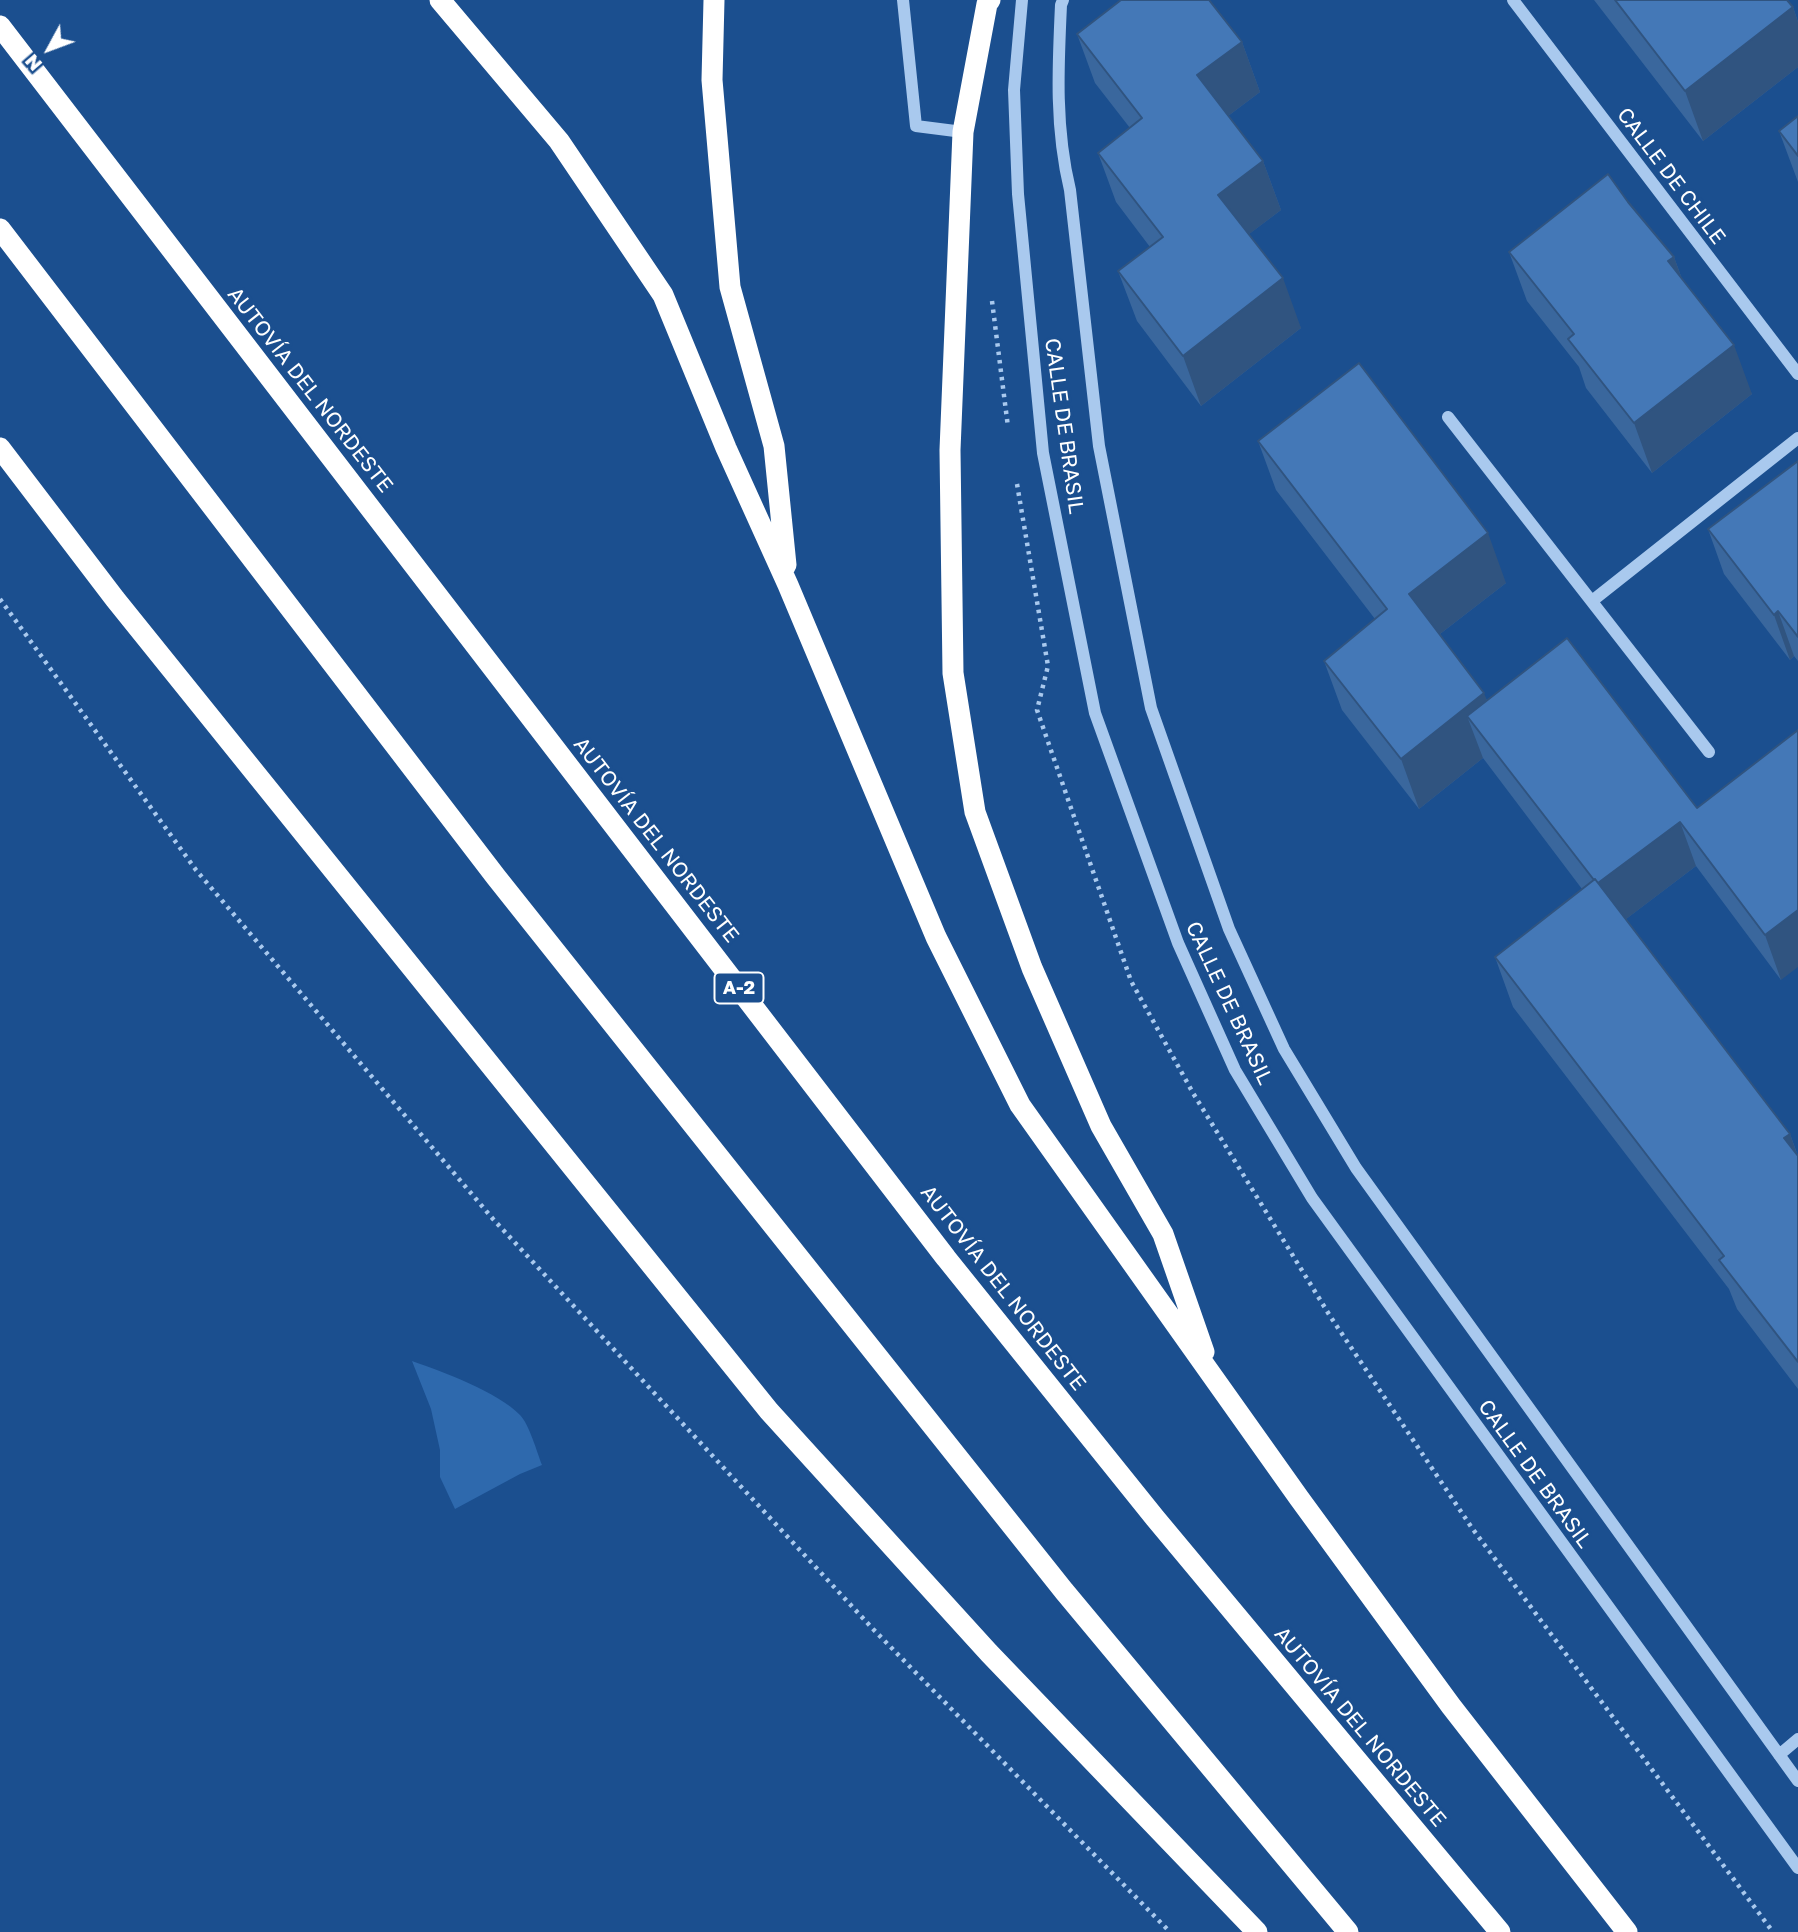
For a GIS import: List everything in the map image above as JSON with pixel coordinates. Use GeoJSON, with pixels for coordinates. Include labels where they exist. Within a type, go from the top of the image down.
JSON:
{"type":"FeatureCollection","features":[{"type":"Feature","properties":{"kind":"highway"},"geometry":{"type":"LineString","coordinates":[[440,0],[559,141],[663,295],[936,937],[1020,1105],[1451,1706],[1627,1932]]}},
{"type":"Feature","properties":{"kind":"highway"},"geometry":{"type":"LineString","coordinates":[[714,0],[712,80],[730,287],[774,446],[788,585]]}},
{"type":"Feature","properties":{"kind":"highway"},"geometry":{"type":"LineString","coordinates":[[990,0],[987,4],[963,132],[950,450],[953,673],[975,812],[1032,968],[1101,1126],[1163,1234],[1211,1374]]}},
{"type":"Feature","properties":{"kind":"highway","name":"AUTOVÍA DEL NORDESTE"},"geometry":{"type":"LineString","coordinates":[[0,26],[946,1258],[1155,1518],[1500,1932]]}},
{"type":"Feature","properties":{"kind":"highway"},"geometry":{"type":"LineString","coordinates":[[0,229],[504,888],[1064,1591],[1348,1932]]}},
{"type":"Feature","properties":{"kind":"highway"},"geometry":{"type":"LineString","coordinates":[[0,448],[115,598],[769,1411],[989,1653],[1258,1932]]}},
{"type":"Feature","properties":{"kind":"street"},"geometry":{"type":"LineString","coordinates":[[903,0],[916,126],[963,132]]}},
{"type":"Feature","properties":{"kind":"street","name":"CALLE DE BRASIL"},"geometry":{"type":"LineString","coordinates":[[1022,0],[1014,90],[1018,194],[1043,453],[1096,713],[1178,943],[1235,1070],[1312,1198],[1798,1868]]}},
{"type":"Feature","properties":{"kind":"street","name":"CALLE DE BRASIL"},"geometry":{"type":"LineString","coordinates":[[1063,0],[1058,80],[1062,154],[1070,190],[1099,446],[1151,708],[1228,929],[1284,1049],[1356,1168],[1798,1781]]}},
{"type":"Feature","properties":{"kind":"street","name":"CALLE DE CHILE"},"geometry":{"type":"LineString","coordinates":[[1513,0],[1798,374]]}},
{"type":"Feature","properties":{"kind":"street"},"geometry":{"type":"LineString","coordinates":[[1448,417],[1709,752]]}},
{"type":"Feature","properties":{"kind":"street"},"geometry":{"type":"LineString","coordinates":[[1592,601],[1798,439]]}},
{"type":"Feature","properties":{"kind":"street"},"geometry":{"type":"LineString","coordinates":[[1779,1755],[1798,1739]]}},
{"type":"Feature","properties":{"kind":"path"},"geometry":{"type":"LineString","coordinates":[[0,599],[196,870],[493,1219],[873,1629],[1170,1932]]}},
{"type":"Feature","properties":{"kind":"shaded area"},"geometry":{"type":"Polygon","coordinates":[[[412,1361],[498,1398],[520,1415],[527,1425],[542,1465],[455,1509],[440,1477],[440,1450],[431,1409],[412,1361]]]}},
{"type":"Feature","properties":{"kind":"building"},"geometry":{"type":"Polygon","coordinates":[[[1121,0],[1209,0],[1242,42],[1197,75],[1263,161],[1218,195],[1283,278],[1183,356],[1118,271],[1163,237],[1098,153],[1142,118],[1077,34],[1121,0]]]}},
{"type":"Feature","properties":{"kind":"building"},"geometry":{"type":"Polygon","coordinates":[[[1615,0],[1787,0],[1793,7],[1685,91],[1615,0]]]}},
{"type":"Feature","properties":{"kind":"building"},"geometry":{"type":"Polygon","coordinates":[[[1798,116],[1798,156],[1779,131],[1798,116]]]}},
{"type":"Feature","properties":{"kind":"building"},"geometry":{"type":"Polygon","coordinates":[[[1608,174],[1674,257],[1668,261],[1734,345],[1634,423],[1568,339],[1574,334],[1509,252],[1608,174]]]}},
{"type":"Feature","properties":{"kind":"building"},"geometry":{"type":"Polygon","coordinates":[[[1359,363],[1488,533],[1409,594],[1484,693],[1401,759],[1324,661],[1387,609],[1258,441],[1359,363]]]}},
{"type":"Feature","properties":{"kind":"building"},"geometry":{"type":"Polygon","coordinates":[[[1798,461],[1798,637],[1778,611],[1774,615],[1708,529],[1798,461]]]}},
{"type":"Feature","properties":{"kind":"building"},"geometry":{"type":"Polygon","coordinates":[[[1567,638],[1697,808],[1798,730],[1798,910],[1765,935],[1680,822],[1598,883],[1467,716],[1567,638]]]}},
{"type":"Feature","properties":{"kind":"building"},"geometry":{"type":"Polygon","coordinates":[[[1595,879],[1790,1134],[1784,1138],[1798,1156],[1798,1362],[1719,1260],[1724,1256],[1495,957],[1595,879]]]}}]}
